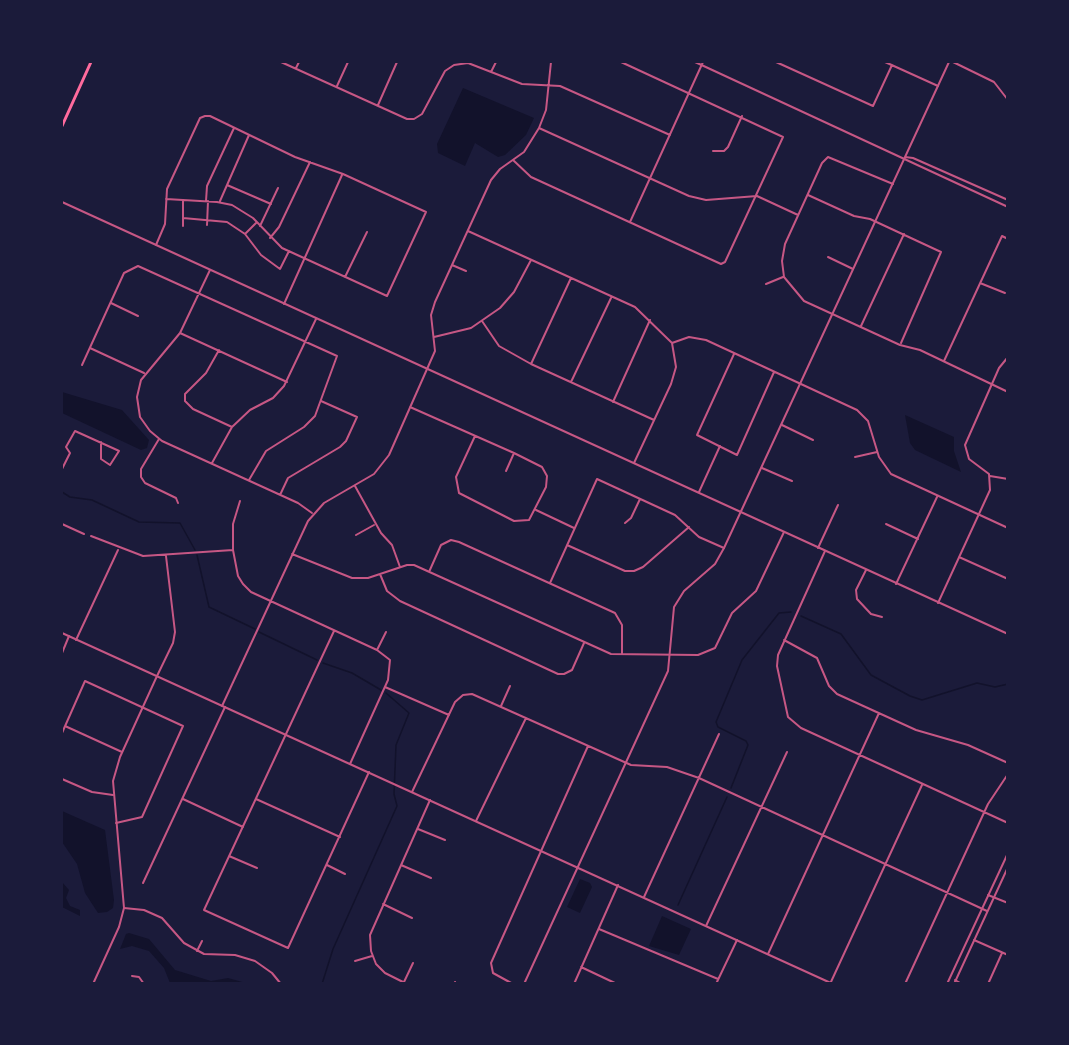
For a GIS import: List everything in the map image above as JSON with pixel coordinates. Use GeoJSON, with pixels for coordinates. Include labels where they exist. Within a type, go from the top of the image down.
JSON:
{"type":"FeatureCollection","features":[{"type":"Feature","properties":{"kind":"main road"},"geometry":{"type":"LineString","coordinates":[[62,126],[91,62]]}},
{"type":"Feature","properties":{"kind":"street"},"geometry":{"type":"LineString","coordinates":[[282,62],[407,119],[417,118],[424,111],[440,76],[454,63],[470,64],[522,84],[560,86],[670,135]]}},
{"type":"Feature","properties":{"kind":"street"},"geometry":{"type":"LineString","coordinates":[[296,68],[299,62]]}},
{"type":"Feature","properties":{"kind":"street"},"geometry":{"type":"LineString","coordinates":[[337,87],[348,62]]}},
{"type":"Feature","properties":{"kind":"street"},"geometry":{"type":"LineString","coordinates":[[377,106],[397,62]]}},
{"type":"Feature","properties":{"kind":"street"},"geometry":{"type":"LineString","coordinates":[[491,72],[496,62]]}},
{"type":"Feature","properties":{"kind":"street"},"geometry":{"type":"LineString","coordinates":[[143,883],[292,554],[313,514],[330,500],[374,474],[385,461],[435,351],[433,308],[493,177],[531,144],[539,128],[546,110],[551,62]]}},
{"type":"Feature","properties":{"kind":"street"},"geometry":{"type":"LineString","coordinates":[[513,160],[522,172],[531,177],[724,263],[783,137],[742,116],[621,62]]}},
{"type":"Feature","properties":{"kind":"street"},"geometry":{"type":"LineString","coordinates":[[695,62],[703,63],[905,157],[913,158],[1008,200]]}},
{"type":"Feature","properties":{"kind":"street"},"geometry":{"type":"LineString","coordinates":[[776,62],[873,106],[892,65]]}},
{"type":"Feature","properties":{"kind":"street"},"geometry":{"type":"LineString","coordinates":[[885,62],[938,86]]}},
{"type":"Feature","properties":{"kind":"street"},"geometry":{"type":"LineString","coordinates":[[524,984],[668,671],[671,620],[676,602],[684,591],[715,564],[724,549],[949,62]]}},
{"type":"Feature","properties":{"kind":"street"},"geometry":{"type":"LineString","coordinates":[[953,62],[994,82],[1008,99]]}},
{"type":"Feature","properties":{"kind":"street"},"geometry":{"type":"LineString","coordinates":[[630,222],[703,63]]}},
{"type":"Feature","properties":{"kind":"street"},"geometry":{"type":"LineString","coordinates":[[156,245],[165,224],[166,199],[167,189],[200,118],[210,116],[426,212],[387,296],[289,251],[270,238],[257,222],[238,208],[219,202],[166,199]]}},
{"type":"Feature","properties":{"kind":"street"},"geometry":{"type":"LineString","coordinates":[[713,151],[724,151],[728,147],[742,116]]}},
{"type":"Feature","properties":{"kind":"street"},"geometry":{"type":"LineString","coordinates":[[207,225],[207,186],[234,128]]}},
{"type":"Feature","properties":{"kind":"street"},"geometry":{"type":"LineString","coordinates":[[539,128],[689,196],[705,200],[756,196],[798,215]]}},
{"type":"Feature","properties":{"kind":"street"},"geometry":{"type":"LineString","coordinates":[[219,202],[249,135]]}},
{"type":"Feature","properties":{"kind":"street"},"geometry":{"type":"LineString","coordinates":[[893,184],[828,157],[822,163],[782,253],[784,277],[804,300],[1008,392]]}},
{"type":"Feature","properties":{"kind":"street"},"geometry":{"type":"LineString","coordinates":[[905,157],[910,162],[1008,207]]}},
{"type":"Feature","properties":{"kind":"street"},"geometry":{"type":"LineString","coordinates":[[270,238],[278,229],[310,162]]}},
{"type":"Feature","properties":{"kind":"street"},"geometry":{"type":"LineString","coordinates":[[284,304],[343,174]]}},
{"type":"Feature","properties":{"kind":"street"},"geometry":{"type":"LineString","coordinates":[[227,185],[271,204]]}},
{"type":"Feature","properties":{"kind":"street"},"geometry":{"type":"LineString","coordinates":[[260,226],[278,188]]}},
{"type":"Feature","properties":{"kind":"street"},"geometry":{"type":"LineString","coordinates":[[808,195],[854,216],[863,216],[876,221],[941,254],[900,345]]}},
{"type":"Feature","properties":{"kind":"street"},"geometry":{"type":"LineString","coordinates":[[183,201],[183,226]]}},
{"type":"Feature","properties":{"kind":"street"},"geometry":{"type":"LineString","coordinates":[[62,202],[1008,634]]}},
{"type":"Feature","properties":{"kind":"street"},"geometry":{"type":"LineString","coordinates":[[183,218],[227,222],[245,234],[261,255],[280,269],[289,251]]}},
{"type":"Feature","properties":{"kind":"street"},"geometry":{"type":"LineString","coordinates":[[245,234],[257,222]]}},
{"type":"Feature","properties":{"kind":"street"},"geometry":{"type":"LineString","coordinates":[[468,231],[635,307],[672,343],[676,367],[634,463]]}},
{"type":"Feature","properties":{"kind":"street"},"geometry":{"type":"LineString","coordinates":[[345,277],[367,232]]}},
{"type":"Feature","properties":{"kind":"street"},"geometry":{"type":"LineString","coordinates":[[861,326],[904,234]]}},
{"type":"Feature","properties":{"kind":"street"},"geometry":{"type":"LineString","coordinates":[[944,362],[1002,236],[1008,239]]}},
{"type":"Feature","properties":{"kind":"street"},"geometry":{"type":"LineString","coordinates":[[828,257],[854,269]]}},
{"type":"Feature","properties":{"kind":"street"},"geometry":{"type":"LineString","coordinates":[[434,337],[457,333],[482,321],[514,292],[531,260]]}},
{"type":"Feature","properties":{"kind":"street"},"geometry":{"type":"LineString","coordinates":[[452,265],[466,271]]}},
{"type":"Feature","properties":{"kind":"street"},"geometry":{"type":"LineString","coordinates":[[82,365],[124,273],[135,267],[199,293],[337,356],[321,401],[308,424],[263,455],[249,480]]}},
{"type":"Feature","properties":{"kind":"street"},"geometry":{"type":"LineString","coordinates":[[210,270],[180,333],[165,353],[144,373],[137,393],[138,408],[144,425],[159,439],[280,495],[313,514]]}},
{"type":"Feature","properties":{"kind":"street"},"geometry":{"type":"LineString","coordinates":[[766,284],[784,277]]}},
{"type":"Feature","properties":{"kind":"street"},"geometry":{"type":"LineString","coordinates":[[531,364],[571,278]]}},
{"type":"Feature","properties":{"kind":"street"},"geometry":{"type":"LineString","coordinates":[[980,283],[1005,293]]}},
{"type":"Feature","properties":{"kind":"street"},"geometry":{"type":"LineString","coordinates":[[571,382],[612,297]]}},
{"type":"Feature","properties":{"kind":"street"},"geometry":{"type":"LineString","coordinates":[[111,303],[138,316]]}},
{"type":"Feature","properties":{"kind":"street"},"geometry":{"type":"LineString","coordinates":[[212,463],[232,427],[249,410],[273,398],[287,382],[316,318]]}},
{"type":"Feature","properties":{"kind":"street"},"geometry":{"type":"LineString","coordinates":[[613,402],[650,320]]}},
{"type":"Feature","properties":{"kind":"street"},"geometry":{"type":"LineString","coordinates":[[482,321],[499,346],[531,364],[654,420]]}},
{"type":"Feature","properties":{"kind":"street"},"geometry":{"type":"LineString","coordinates":[[180,333],[287,382]]}},
{"type":"Feature","properties":{"kind":"street"},"geometry":{"type":"LineString","coordinates":[[672,343],[694,337],[863,414],[870,425],[881,463],[891,474],[1008,528]]}},
{"type":"Feature","properties":{"kind":"street"},"geometry":{"type":"LineString","coordinates":[[90,348],[144,373]]}},
{"type":"Feature","properties":{"kind":"street"},"geometry":{"type":"LineString","coordinates":[[219,350],[206,373],[186,394],[186,404],[232,427]]}},
{"type":"Feature","properties":{"kind":"street"},"geometry":{"type":"LineString","coordinates":[[735,354],[697,435],[737,455],[774,372]]}},
{"type":"Feature","properties":{"kind":"street"},"geometry":{"type":"LineString","coordinates":[[938,603],[990,490],[990,476],[984,468],[969,459],[965,445],[992,383],[1008,357]]}},
{"type":"Feature","properties":{"kind":"street"},"geometry":{"type":"LineString","coordinates":[[280,495],[288,478],[340,447],[346,441],[357,417],[321,401]]}},
{"type":"Feature","properties":{"kind":"street"},"geometry":{"type":"LineString","coordinates":[[411,407],[514,453],[539,465],[546,472],[546,487],[529,520],[520,522],[463,497],[458,491],[456,477],[475,436]]}},
{"type":"Feature","properties":{"kind":"street"},"geometry":{"type":"LineString","coordinates":[[782,426],[813,440]]}},
{"type":"Feature","properties":{"kind":"street"},"geometry":{"type":"LineString","coordinates":[[62,469],[70,453],[66,447],[75,430],[101,442],[119,451],[110,465],[101,459],[101,442]]}},
{"type":"Feature","properties":{"kind":"street"},"geometry":{"type":"LineString","coordinates":[[159,439],[141,469],[141,477],[145,483],[176,498],[178,503]]}},
{"type":"Feature","properties":{"kind":"street"},"geometry":{"type":"LineString","coordinates":[[699,492],[720,446]]}},
{"type":"Feature","properties":{"kind":"street"},"geometry":{"type":"LineString","coordinates":[[855,457],[877,452]]}},
{"type":"Feature","properties":{"kind":"street"},"geometry":{"type":"LineString","coordinates":[[506,471],[514,453]]}},
{"type":"Feature","properties":{"kind":"street"},"geometry":{"type":"LineString","coordinates":[[762,468],[792,481]]}},
{"type":"Feature","properties":{"kind":"street"},"geometry":{"type":"LineString","coordinates":[[990,476],[1008,479]]}},
{"type":"Feature","properties":{"kind":"street"},"geometry":{"type":"LineString","coordinates":[[550,583],[597,479],[678,517],[699,537],[724,549]]}},
{"type":"Feature","properties":{"kind":"street"},"geometry":{"type":"LineString","coordinates":[[354,486],[375,524],[392,545],[400,567]]}},
{"type":"Feature","properties":{"kind":"street"},"geometry":{"type":"LineString","coordinates":[[896,584],[937,496]]}},
{"type":"Feature","properties":{"kind":"street"},"geometry":{"type":"LineString","coordinates":[[626,523],[632,518],[640,499]]}},
{"type":"Feature","properties":{"kind":"street"},"geometry":{"type":"LineString","coordinates":[[240,501],[233,524],[233,550],[238,576],[243,584],[271,602],[377,650],[390,660],[386,687],[350,764]]}},
{"type":"Feature","properties":{"kind":"street"},"geometry":{"type":"LineString","coordinates":[[818,548],[838,505]]}},
{"type":"Feature","properties":{"kind":"street"},"geometry":{"type":"LineString","coordinates":[[536,510],[574,528]]}},
{"type":"Feature","properties":{"kind":"street"},"geometry":{"type":"LineString","coordinates":[[62,524],[84,534]]}},
{"type":"Feature","properties":{"kind":"street"},"geometry":{"type":"LineString","coordinates":[[356,535],[375,524]]}},
{"type":"Feature","properties":{"kind":"street"},"geometry":{"type":"LineString","coordinates":[[886,525],[918,539]]}},
{"type":"Feature","properties":{"kind":"street"},"geometry":{"type":"LineString","coordinates":[[567,545],[625,571],[634,571],[643,567],[689,527]]}},
{"type":"Feature","properties":{"kind":"street"},"geometry":{"type":"LineString","coordinates":[[292,554],[347,578],[368,578],[400,567],[414,565],[608,653],[702,655],[715,648],[732,613],[756,591],[784,532]]}},
{"type":"Feature","properties":{"kind":"street"},"geometry":{"type":"LineString","coordinates":[[91,536],[143,556],[233,550]]}},
{"type":"Feature","properties":{"kind":"street"},"geometry":{"type":"LineString","coordinates":[[429,572],[441,545],[454,540],[618,615],[622,625],[622,654]]}},
{"type":"Feature","properties":{"kind":"street"},"geometry":{"type":"LineString","coordinates":[[76,640],[118,548]]}},
{"type":"Feature","properties":{"kind":"street"},"geometry":{"type":"LineString","coordinates":[[825,551],[784,640],[777,662],[786,713],[796,726],[1008,823]]}},
{"type":"Feature","properties":{"kind":"street"},"geometry":{"type":"LineString","coordinates":[[93,984],[119,927],[124,908],[125,889],[113,781],[122,752],[174,643],[175,632],[166,556]]}},
{"type":"Feature","properties":{"kind":"street"},"geometry":{"type":"LineString","coordinates":[[959,557],[1008,579]]}},
{"type":"Feature","properties":{"kind":"street"},"geometry":{"type":"LineString","coordinates":[[866,570],[856,590],[857,599],[871,614],[882,617]]}},
{"type":"Feature","properties":{"kind":"street"},"geometry":{"type":"LineString","coordinates":[[380,574],[387,591],[400,602],[558,674],[572,670],[584,643]]}},
{"type":"Feature","properties":{"kind":"street"},"geometry":{"type":"LineString","coordinates":[[334,631],[204,910],[288,948],[369,772]]}},
{"type":"Feature","properties":{"kind":"street"},"geometry":{"type":"LineString","coordinates":[[377,650],[386,632]]}},
{"type":"Feature","properties":{"kind":"street"},"geometry":{"type":"LineString","coordinates":[[62,633],[831,983],[922,784]]}},
{"type":"Feature","properties":{"kind":"street"},"geometry":{"type":"LineString","coordinates":[[62,653],[69,636]]}},
{"type":"Feature","properties":{"kind":"street"},"geometry":{"type":"LineString","coordinates":[[784,640],[817,658],[834,692],[916,730],[968,745],[1008,763]]}},
{"type":"Feature","properties":{"kind":"street"},"geometry":{"type":"LineString","coordinates":[[62,733],[86,681],[183,726],[142,817],[116,823]]}},
{"type":"Feature","properties":{"kind":"street"},"geometry":{"type":"LineString","coordinates":[[386,687],[449,715]]}},
{"type":"Feature","properties":{"kind":"street"},"geometry":{"type":"LineString","coordinates":[[500,706],[510,687]]}},
{"type":"Feature","properties":{"kind":"street"},"geometry":{"type":"LineString","coordinates":[[412,792],[456,700],[467,694],[474,694],[626,763],[637,766],[667,767],[699,778],[988,911]]}},
{"type":"Feature","properties":{"kind":"street"},"geometry":{"type":"LineString","coordinates":[[768,954],[879,713]]}},
{"type":"Feature","properties":{"kind":"street"},"geometry":{"type":"LineString","coordinates":[[476,821],[526,718]]}},
{"type":"Feature","properties":{"kind":"street"},"geometry":{"type":"LineString","coordinates":[[65,726],[122,752]]}},
{"type":"Feature","properties":{"kind":"street"},"geometry":{"type":"LineString","coordinates":[[644,897],[719,734]]}},
{"type":"Feature","properties":{"kind":"street"},"geometry":{"type":"LineString","coordinates":[[513,984],[493,973],[491,963],[588,746]]}},
{"type":"Feature","properties":{"kind":"street"},"geometry":{"type":"LineString","coordinates":[[706,926],[787,752]]}},
{"type":"Feature","properties":{"kind":"street"},"geometry":{"type":"LineString","coordinates":[[905,984],[984,812],[1008,774]]}},
{"type":"Feature","properties":{"kind":"street"},"geometry":{"type":"LineString","coordinates":[[62,779],[92,792],[113,795]]}},
{"type":"Feature","properties":{"kind":"street"},"geometry":{"type":"LineString","coordinates":[[183,799],[243,827]]}},
{"type":"Feature","properties":{"kind":"street"},"geometry":{"type":"LineString","coordinates":[[256,799],[340,837]]}},
{"type":"Feature","properties":{"kind":"street"},"geometry":{"type":"LineString","coordinates":[[413,963],[406,983],[385,973],[372,956],[371,932],[430,800]]}},
{"type":"Feature","properties":{"kind":"street"},"geometry":{"type":"LineString","coordinates":[[418,829],[446,840]]}},
{"type":"Feature","properties":{"kind":"street"},"geometry":{"type":"LineString","coordinates":[[948,984],[1008,853]]}},
{"type":"Feature","properties":{"kind":"street"},"geometry":{"type":"LineString","coordinates":[[229,856],[257,868]]}},
{"type":"Feature","properties":{"kind":"street"},"geometry":{"type":"LineString","coordinates":[[327,865],[345,874]]}},
{"type":"Feature","properties":{"kind":"street"},"geometry":{"type":"LineString","coordinates":[[400,865],[431,878]]}},
{"type":"Feature","properties":{"kind":"street"},"geometry":{"type":"LineString","coordinates":[[962,984],[955,982],[1008,867]]}},
{"type":"Feature","properties":{"kind":"street"},"geometry":{"type":"LineString","coordinates":[[574,984],[618,885]]}},
{"type":"Feature","properties":{"kind":"street"},"geometry":{"type":"LineString","coordinates":[[988,895],[1008,903]]}},
{"type":"Feature","properties":{"kind":"street"},"geometry":{"type":"LineString","coordinates":[[383,904],[412,918]]}},
{"type":"Feature","properties":{"kind":"street"},"geometry":{"type":"LineString","coordinates":[[124,908],[144,910],[162,918],[184,943],[197,951],[209,955],[231,954],[250,958],[266,967],[280,982],[283,978]]}},
{"type":"Feature","properties":{"kind":"street"},"geometry":{"type":"LineString","coordinates":[[599,929],[718,979]]}},
{"type":"Feature","properties":{"kind":"street"},"geometry":{"type":"LineString","coordinates":[[197,951],[202,940]]}},
{"type":"Feature","properties":{"kind":"street"},"geometry":{"type":"LineString","coordinates":[[716,984],[738,940]]}},
{"type":"Feature","properties":{"kind":"street"},"geometry":{"type":"LineString","coordinates":[[974,940],[1008,955]]}},
{"type":"Feature","properties":{"kind":"street"},"geometry":{"type":"LineString","coordinates":[[988,984],[1002,953]]}},
{"type":"Feature","properties":{"kind":"street"},"geometry":{"type":"LineString","coordinates":[[355,961],[372,956]]}},
{"type":"Feature","properties":{"kind":"street"},"geometry":{"type":"LineString","coordinates":[[581,967],[617,984]]}},
{"type":"Feature","properties":{"kind":"street"},"geometry":{"type":"LineString","coordinates":[[132,975],[139,977],[144,984]]}},
{"type":"Feature","properties":{"kind":"shaded area"},"geometry":{"type":"Polygon","coordinates":[[[463,88],[534,118],[526,135],[505,155],[498,157],[475,143],[465,166],[438,153],[437,144],[463,88]]]}},
{"type":"Feature","properties":{"kind":"shaded area"},"geometry":{"type":"Polygon","coordinates":[[[62,392],[122,410],[149,440],[147,448],[141,450],[62,413],[62,392]]]}},
{"type":"Feature","properties":{"kind":"shaded area"},"geometry":{"type":"Polygon","coordinates":[[[905,415],[954,437],[954,451],[961,472],[915,450],[910,443],[905,415]]]}},
{"type":"Feature","properties":{"kind":"shaded area"},"geometry":{"type":"Polygon","coordinates":[[[62,811],[105,830],[114,900],[113,908],[107,912],[98,913],[85,893],[77,864],[62,842],[62,811]]]}},
{"type":"Feature","properties":{"kind":"shaded area"},"geometry":{"type":"Polygon","coordinates":[[[580,879],[590,883],[592,887],[580,913],[567,907],[580,879]]]}},
{"type":"Feature","properties":{"kind":"shaded area"},"geometry":{"type":"Polygon","coordinates":[[[62,882],[69,890],[66,898],[70,906],[80,910],[80,916],[62,907],[62,882]]]}},
{"type":"Feature","properties":{"kind":"shaded area"},"geometry":{"type":"Polygon","coordinates":[[[662,916],[691,929],[679,955],[649,946],[662,916]]]}},
{"type":"Feature","properties":{"kind":"shaded area"},"geometry":{"type":"Polygon","coordinates":[[[126,934],[149,939],[175,970],[211,981],[228,978],[246,983],[170,983],[164,968],[149,951],[132,946],[120,949],[126,934]]]}},
{"type":"Feature","properties":{"kind":"waterway"},"geometry":{"type":"LineString","coordinates":[[62,492],[70,497],[92,500],[139,522],[180,523],[195,550]]}},
{"type":"Feature","properties":{"kind":"waterway"},"geometry":{"type":"LineString","coordinates":[[197,555],[209,607],[255,629]]}},
{"type":"Feature","properties":{"kind":"waterway"},"geometry":{"type":"LineString","coordinates":[[731,788],[748,745],[746,741],[718,727],[716,722],[742,660],[779,613],[791,612]]}},
{"type":"Feature","properties":{"kind":"waterway"},"geometry":{"type":"LineString","coordinates":[[801,616],[841,634],[871,675],[922,700],[977,683],[995,687],[1008,684]]}},
{"type":"Feature","properties":{"kind":"waterway"},"geometry":{"type":"LineString","coordinates":[[259,632],[317,660]]}},
{"type":"Feature","properties":{"kind":"waterway"},"geometry":{"type":"LineString","coordinates":[[323,663],[352,673],[381,690]]}},
{"type":"Feature","properties":{"kind":"waterway"},"geometry":{"type":"LineString","coordinates":[[322,984],[333,949],[397,806],[394,794],[396,745],[409,713],[386,693]]}},
{"type":"Feature","properties":{"kind":"waterway"},"geometry":{"type":"LineString","coordinates":[[678,905],[727,797]]}}]}
